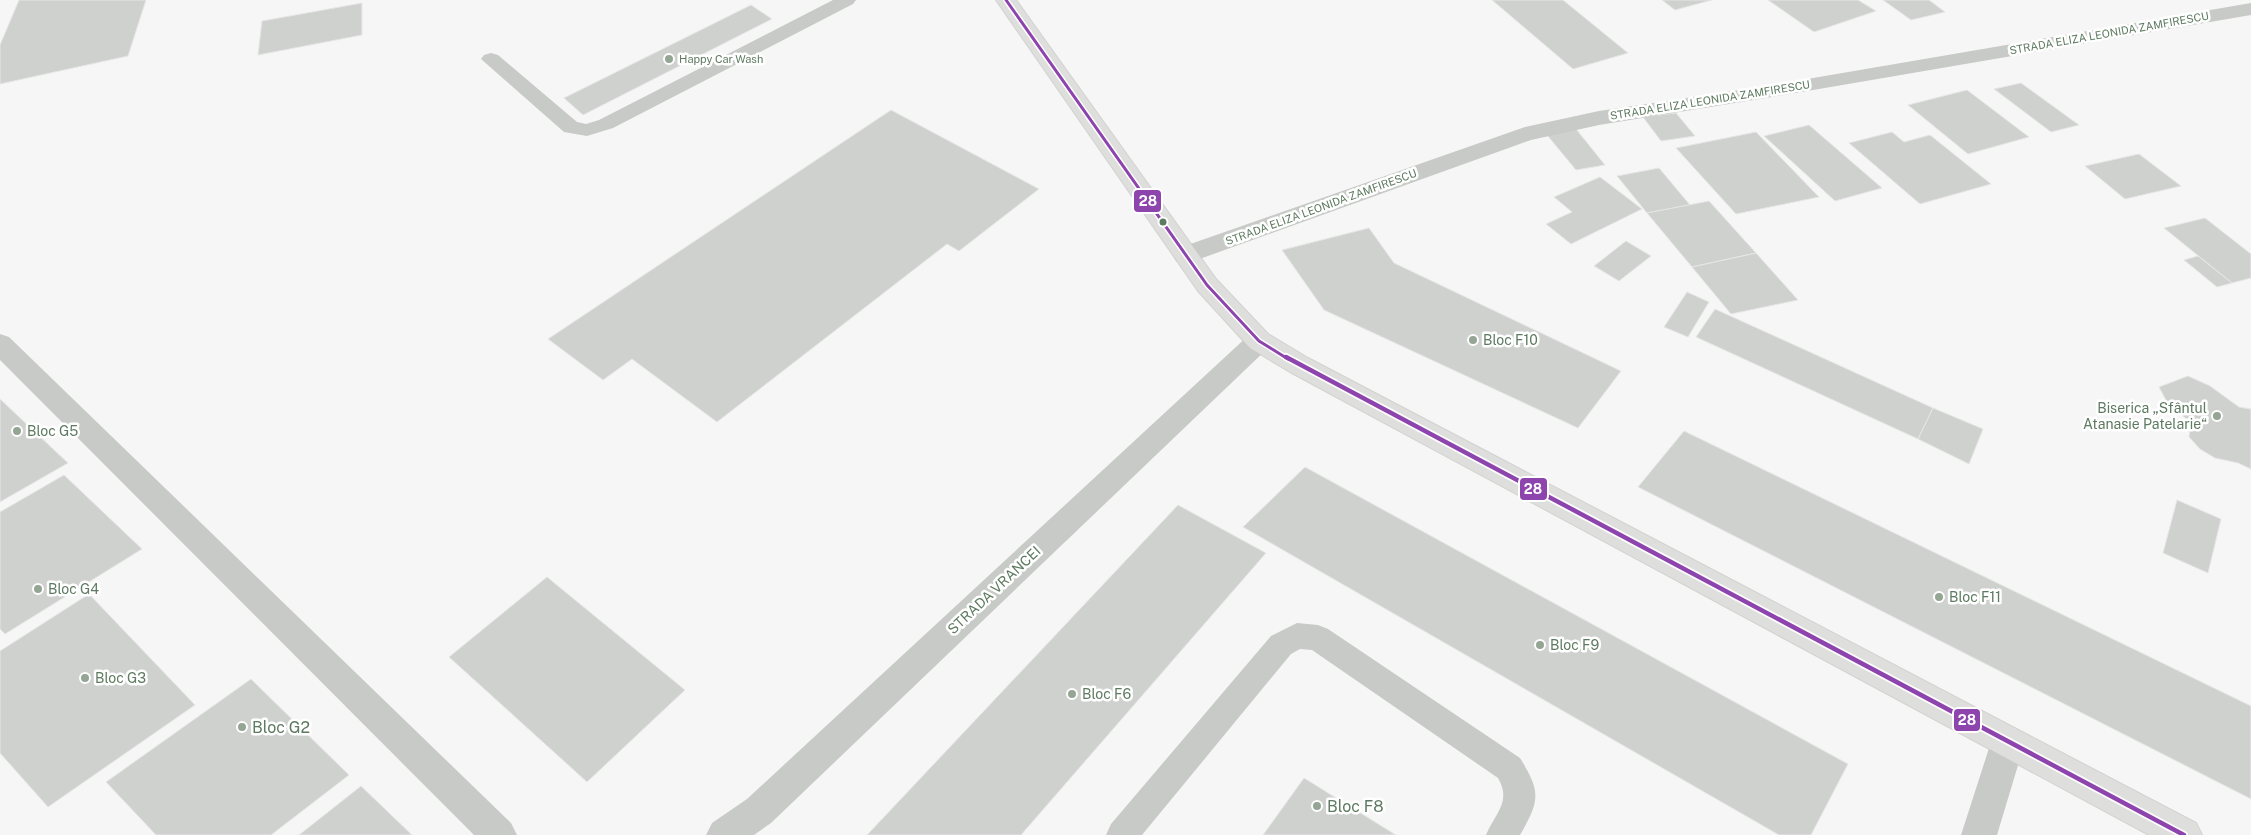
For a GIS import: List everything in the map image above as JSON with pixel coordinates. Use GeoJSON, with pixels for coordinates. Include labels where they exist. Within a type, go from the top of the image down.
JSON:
{"type":"FeatureCollection","features":[{"type":"Feature","properties":{"kind":"street"},"geometry":{"type":"LineString","coordinates":[[1006,0],[1207,285],[1260,341],[1299,365],[2184,835]]}},
{"type":"Feature","properties":{"kind":"street","name":"STRADA ELIZA LEONIDA ZAMFIRESCU"},"geometry":{"type":"LineString","coordinates":[[1185,255],[1525,134],[1599,118],[1766,92],[2251,9]]}},
{"type":"Feature","properties":{"kind":"street","name":"STRADA VRANCEI"},"geometry":{"type":"LineString","coordinates":[[724,835],[759,811],[1260,341]]}},
{"type":"Feature","properties":{"kind":"street"},"geometry":{"type":"LineString","coordinates":[[0,344],[499,835]]}},
{"type":"Feature","properties":{"kind":"street"},"geometry":{"type":"LineString","coordinates":[[1979,835],[2008,742]]}},
{"type":"Feature","properties":{"kind":"lane"},"geometry":{"type":"LineString","coordinates":[[491,59],[571,128],[587,130],[606,124],[847,0]]}},
{"type":"Feature","properties":{"kind":"lane"},"geometry":{"type":"LineString","coordinates":[[1122,835],[1281,645],[1296,636],[1318,638],[1509,768],[1520,787],[1519,801],[1518,808],[1502,835]]}},
{"type":"Feature","properties":{"kind":"building"},"geometry":{"type":"Polygon","coordinates":[[[19,0],[146,0],[128,56],[0,84],[0,45],[19,0]]]}},
{"type":"Feature","properties":{"kind":"building"},"geometry":{"type":"Polygon","coordinates":[[[1492,0],[1563,0],[1628,53],[1573,69],[1492,0]]]}},
{"type":"Feature","properties":{"kind":"building"},"geometry":{"type":"Polygon","coordinates":[[[1662,0],[1712,0],[1675,10],[1662,0]]]}},
{"type":"Feature","properties":{"kind":"building"},"geometry":{"type":"Polygon","coordinates":[[[1768,0],[1858,0],[1876,11],[1814,32],[1768,0]]]}},
{"type":"Feature","properties":{"kind":"building"},"geometry":{"type":"Polygon","coordinates":[[[1883,0],[1929,0],[1945,12],[1911,20],[1883,0]]]}},
{"type":"Feature","properties":{"kind":"building"},"geometry":{"type":"Polygon","coordinates":[[[362,3],[362,35],[258,55],[262,21],[362,3]]]}},
{"type":"Feature","properties":{"kind":"building","name":"Happy Car Wash"},"geometry":{"type":"Polygon","coordinates":[[[751,5],[772,19],[583,115],[564,98],[751,5]]]}},
{"type":"Feature","properties":{"kind":"building"},"geometry":{"type":"Polygon","coordinates":[[[2021,83],[2079,125],[2051,132],[1994,89],[2021,83]]]}},
{"type":"Feature","properties":{"kind":"building"},"geometry":{"type":"Polygon","coordinates":[[[1967,90],[2029,137],[1968,154],[1908,105],[1967,90]]]}},
{"type":"Feature","properties":{"kind":"building"},"geometry":{"type":"Polygon","coordinates":[[[891,110],[1039,189],[959,251],[947,244],[717,422],[632,359],[603,380],[548,339],[891,110]]]}},
{"type":"Feature","properties":{"kind":"building"},"geometry":{"type":"Polygon","coordinates":[[[1676,113],[1695,136],[1661,141],[1643,117],[1676,113]]]}},
{"type":"Feature","properties":{"kind":"building"},"geometry":{"type":"Polygon","coordinates":[[[1809,125],[1882,188],[1835,201],[1764,136],[1809,125]]]}},
{"type":"Feature","properties":{"kind":"building"},"geometry":{"type":"Polygon","coordinates":[[[1576,129],[1605,165],[1576,170],[1547,135],[1576,129]]]}},
{"type":"Feature","properties":{"kind":"building"},"geometry":{"type":"Polygon","coordinates":[[[1756,132],[1819,197],[1736,214],[1676,148],[1756,132]]]}},
{"type":"Feature","properties":{"kind":"building"},"geometry":{"type":"Polygon","coordinates":[[[1892,132],[1904,142],[1930,135],[1991,184],[1920,204],[1849,143],[1892,132]]]}},
{"type":"Feature","properties":{"kind":"building"},"geometry":{"type":"Polygon","coordinates":[[[2139,154],[2181,186],[2125,199],[2085,166],[2139,154]]]}},
{"type":"Feature","properties":{"kind":"building"},"geometry":{"type":"Polygon","coordinates":[[[1659,168],[1690,205],[1647,213],[1617,176],[1659,168]]]}},
{"type":"Feature","properties":{"kind":"building"},"geometry":{"type":"Polygon","coordinates":[[[1600,177],[1642,209],[1571,244],[1546,224],[1572,212],[1554,197],[1600,177]]]}},
{"type":"Feature","properties":{"kind":"building"},"geometry":{"type":"Polygon","coordinates":[[[1709,201],[1756,253],[1692,267],[1647,213],[1709,201]]]}},
{"type":"Feature","properties":{"kind":"building"},"geometry":{"type":"Polygon","coordinates":[[[2205,218],[2251,254],[2251,278],[2232,283],[2164,228],[2205,218]]]}},
{"type":"Feature","properties":{"kind":"building","name":"Bloc F10"},"geometry":{"type":"Polygon","coordinates":[[[1369,228],[1394,263],[1621,371],[1578,428],[1324,310],[1282,250],[1369,228]]]}},
{"type":"Feature","properties":{"kind":"building"},"geometry":{"type":"Polygon","coordinates":[[[1626,241],[1651,256],[1619,281],[1594,266],[1626,241]]]}},
{"type":"Feature","properties":{"kind":"building"},"geometry":{"type":"Polygon","coordinates":[[[1756,253],[1798,300],[1731,314],[1692,267],[1756,253]]]}},
{"type":"Feature","properties":{"kind":"building"},"geometry":{"type":"Polygon","coordinates":[[[2198,256],[2232,283],[2217,287],[2184,260],[2198,256]]]}},
{"type":"Feature","properties":{"kind":"building"},"geometry":{"type":"Polygon","coordinates":[[[1687,292],[1709,302],[1688,337],[1664,327],[1687,292]]]}},
{"type":"Feature","properties":{"kind":"building"},"geometry":{"type":"Polygon","coordinates":[[[1715,309],[1933,408],[1918,439],[1696,337],[1715,309]]]}},
{"type":"Feature","properties":{"kind":"building","name":"Biserica „Sfântul Atanasie Patelarie“"},"geometry":{"type":"Polygon","coordinates":[[[2188,376],[2210,386],[2239,407],[2251,409],[2251,469],[2238,463],[2215,458],[2200,449],[2189,437],[2191,423],[2167,402],[2159,387],[2188,376]]]}},
{"type":"Feature","properties":{"kind":"building","name":"Bloc G5"},"geometry":{"type":"Polygon","coordinates":[[[0,399],[68,463],[0,502],[0,399]]]}},
{"type":"Feature","properties":{"kind":"building"},"geometry":{"type":"Polygon","coordinates":[[[1933,408],[1983,429],[1969,464],[1918,439],[1933,408]]]}},
{"type":"Feature","properties":{"kind":"building","name":"Bloc F11"},"geometry":{"type":"Polygon","coordinates":[[[1684,431],[2251,706],[2251,799],[1638,487],[1684,431]]]}},
{"type":"Feature","properties":{"kind":"building","name":"Bloc F9"},"geometry":{"type":"Polygon","coordinates":[[[1305,467],[1848,764],[1811,835],[1779,835],[1243,527],[1305,467]]]}},
{"type":"Feature","properties":{"kind":"building","name":"Bloc G4"},"geometry":{"type":"Polygon","coordinates":[[[64,475],[142,549],[5,634],[0,629],[0,512],[64,475]]]}},
{"type":"Feature","properties":{"kind":"building"},"geometry":{"type":"Polygon","coordinates":[[[2177,500],[2221,519],[2208,573],[2163,553],[2177,500]]]}},
{"type":"Feature","properties":{"kind":"building","name":"Bloc F6"},"geometry":{"type":"Polygon","coordinates":[[[1178,505],[1266,553],[1021,835],[867,835],[1178,505]]]}},
{"type":"Feature","properties":{"kind":"building"},"geometry":{"type":"Polygon","coordinates":[[[547,577],[685,690],[587,782],[449,657],[547,577]]]}},
{"type":"Feature","properties":{"kind":"building","name":"Bloc G3"},"geometry":{"type":"Polygon","coordinates":[[[89,594],[195,705],[48,807],[0,753],[0,651],[89,594]]]}},
{"type":"Feature","properties":{"kind":"building","name":"Bloc G2"},"geometry":{"type":"Polygon","coordinates":[[[251,679],[349,775],[271,835],[156,835],[106,782],[251,679]]]}},
{"type":"Feature","properties":{"kind":"building","name":"Bloc F8"},"geometry":{"type":"Polygon","coordinates":[[[1304,778],[1396,835],[1263,835],[1304,778]]]}},
{"type":"Feature","properties":{"kind":"building"},"geometry":{"type":"Polygon","coordinates":[[[361,786],[412,835],[299,835],[361,786]]]}},
{"type":"Feature","properties":{"kind":"transit line","name":"28"},"geometry":{"type":"LineString","coordinates":[[1006,0],[1207,285],[1259,341],[1299,365],[2184,835]]}},
{"type":"Feature","properties":{"kind":"place","name":"Happy Car Wash"},"geometry":{"type":"Point","coordinates":[669,59]}},
{"type":"Feature","properties":{"kind":"place","name":"Bloc F10"},"geometry":{"type":"Point","coordinates":[1473,340]}},
{"type":"Feature","properties":{"kind":"place","name":"Biserica „Sfântul Atanasie Patelarie“"},"geometry":{"type":"Point","coordinates":[2217,416]}},
{"type":"Feature","properties":{"kind":"place","name":"Bloc G5"},"geometry":{"type":"Point","coordinates":[17,431]}},
{"type":"Feature","properties":{"kind":"place","name":"Bloc G4"},"geometry":{"type":"Point","coordinates":[38,589]}},
{"type":"Feature","properties":{"kind":"place","name":"Bloc F11"},"geometry":{"type":"Point","coordinates":[1939,597]}},
{"type":"Feature","properties":{"kind":"place","name":"Bloc F9"},"geometry":{"type":"Point","coordinates":[1540,645]}},
{"type":"Feature","properties":{"kind":"place","name":"Bloc G3"},"geometry":{"type":"Point","coordinates":[85,678]}},
{"type":"Feature","properties":{"kind":"place","name":"Bloc F6"},"geometry":{"type":"Point","coordinates":[1072,694]}},
{"type":"Feature","properties":{"kind":"place","name":"Bloc G2"},"geometry":{"type":"Point","coordinates":[242,727]}},
{"type":"Feature","properties":{"kind":"place","name":"Bloc F8"},"geometry":{"type":"Point","coordinates":[1317,806]}}]}
